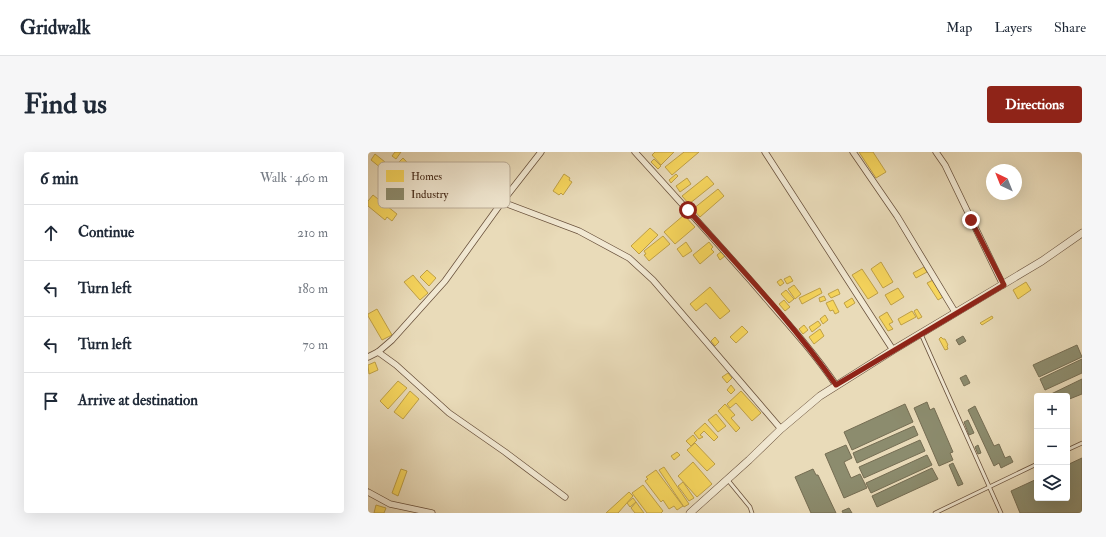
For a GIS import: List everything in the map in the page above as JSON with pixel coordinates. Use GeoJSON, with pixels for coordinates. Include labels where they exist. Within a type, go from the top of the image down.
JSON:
{"type":"FeatureCollection","features":[{"type":"Feature","properties":{"kind":"street"},"geometry":{"type":"LineString","coordinates":[[510,192],[541,152]]}},
{"type":"Feature","properties":{"kind":"street"},"geometry":{"type":"LineString","coordinates":[[634,152],[688,210],[774,308],[823,365],[836,385]]}},
{"type":"Feature","properties":{"kind":"street"},"geometry":{"type":"LineString","coordinates":[[765,152],[892,350]]}},
{"type":"Feature","properties":{"kind":"street"},"geometry":{"type":"LineString","coordinates":[[853,152],[897,216],[956,312]]}},
{"type":"Feature","properties":{"kind":"street"},"geometry":{"type":"LineString","coordinates":[[936,152],[945,166],[1004,285]]}},
{"type":"Feature","properties":{"kind":"street"},"geometry":{"type":"LineString","coordinates":[[510,205],[578,231],[629,258],[653,280],[781,429]]}},
{"type":"Feature","properties":{"kind":"street"},"geometry":{"type":"LineString","coordinates":[[368,357],[378,352],[392,340],[445,281],[498,208]]}},
{"type":"Feature","properties":{"kind":"street"},"geometry":{"type":"LineString","coordinates":[[690,513],[781,429],[820,396],[892,350],[1042,262],[1082,233]]}},
{"type":"Feature","properties":{"kind":"street"},"geometry":{"type":"LineString","coordinates":[[378,352],[396,365],[450,413],[506,452],[565,497]]}},
{"type":"Feature","properties":{"kind":"street"},"geometry":{"type":"LineString","coordinates":[[368,492],[390,504],[432,513]]}},
{"type":"Feature","properties":{"kind":"lane"},"geometry":{"type":"LineString","coordinates":[[921,334],[1001,513]]}},
{"type":"Feature","properties":{"kind":"lane"},"geometry":{"type":"LineString","coordinates":[[1070,449],[1082,443]]}},
{"type":"Feature","properties":{"kind":"lane"},"geometry":{"type":"LineString","coordinates":[[935,513],[1035,465]]}},
{"type":"Feature","properties":{"kind":"lane"},"geometry":{"type":"LineString","coordinates":[[727,479],[750,507],[752,513]]}},
{"type":"Feature","properties":{"kind":"building: Homes"},"geometry":{"type":"Polygon","coordinates":[[[395,152],[401,152],[396,159],[392,156],[395,152]]]}},
{"type":"Feature","properties":{"kind":"building: Homes"},"geometry":{"type":"Polygon","coordinates":[[[655,152],[674,152],[661,165],[652,155],[655,152]]]}},
{"type":"Feature","properties":{"kind":"building: Homes"},"geometry":{"type":"Polygon","coordinates":[[[684,152],[699,152],[672,175],[665,167],[684,152]]]}},
{"type":"Feature","properties":{"kind":"building: Homes"},"geometry":{"type":"Polygon","coordinates":[[[859,152],[873,152],[886,172],[876,178],[859,152]]]}},
{"type":"Feature","properties":{"kind":"building: Homes"},"geometry":{"type":"Polygon","coordinates":[[[375,154],[385,162],[378,162],[378,166],[371,160],[375,154]]]}},
{"type":"Feature","properties":{"kind":"building: Homes"},"geometry":{"type":"Polygon","coordinates":[[[403,158],[407,162],[399,162],[403,158]]]}},
{"type":"Feature","properties":{"kind":"building: Homes"},"geometry":{"type":"Polygon","coordinates":[[[654,159],[661,166],[658,169],[651,162],[654,159]]]}},
{"type":"Feature","properties":{"kind":"building: Homes"},"geometry":{"type":"Polygon","coordinates":[[[564,174],[570,178],[569,180],[572,182],[563,195],[561,193],[559,195],[553,191],[564,174]]]}},
{"type":"Feature","properties":{"kind":"building: Homes"},"geometry":{"type":"Polygon","coordinates":[[[676,174],[678,176],[671,183],[669,180],[676,174]]]}},
{"type":"Feature","properties":{"kind":"building: Homes"},"geometry":{"type":"Polygon","coordinates":[[[707,176],[714,184],[689,204],[682,196],[707,176]]]}},
{"type":"Feature","properties":{"kind":"building: Homes"},"geometry":{"type":"Polygon","coordinates":[[[687,178],[691,184],[680,192],[676,186],[687,178]]]}},
{"type":"Feature","properties":{"kind":"building: Homes"},"geometry":{"type":"Polygon","coordinates":[[[718,189],[724,196],[700,217],[693,209],[718,189]]]}},
{"type":"Feature","properties":{"kind":"building: Homes"},"geometry":{"type":"Polygon","coordinates":[[[373,195],[378,199],[378,208],[389,208],[397,214],[392,221],[387,217],[385,220],[368,206],[368,201],[373,195]]]}},
{"type":"Feature","properties":{"kind":"building: Homes"},"geometry":{"type":"Polygon","coordinates":[[[684,215],[695,227],[675,244],[664,232],[684,215]]]}},
{"type":"Feature","properties":{"kind":"building: Homes"},"geometry":{"type":"Polygon","coordinates":[[[650,228],[658,235],[639,254],[631,246],[650,228]]]}},
{"type":"Feature","properties":{"kind":"building: Homes"},"geometry":{"type":"Polygon","coordinates":[[[663,236],[670,244],[649,261],[644,255],[646,254],[644,251],[663,236]]]}},
{"type":"Feature","properties":{"kind":"building: Homes"},"geometry":{"type":"Polygon","coordinates":[[[686,242],[692,251],[683,257],[677,249],[686,242]]]}},
{"type":"Feature","properties":{"kind":"building: Homes"},"geometry":{"type":"Polygon","coordinates":[[[709,242],[713,247],[711,249],[714,252],[700,264],[693,255],[709,242]]]}},
{"type":"Feature","properties":{"kind":"building: Homes"},"geometry":{"type":"Polygon","coordinates":[[[722,251],[725,256],[720,260],[717,255],[722,251]]]}},
{"type":"Feature","properties":{"kind":"building: Homes"},"geometry":{"type":"Polygon","coordinates":[[[881,262],[893,282],[883,288],[871,269],[881,262]]]}},
{"type":"Feature","properties":{"kind":"building: Homes"},"geometry":{"type":"Polygon","coordinates":[[[924,267],[927,272],[916,278],[913,273],[924,267]]]}},
{"type":"Feature","properties":{"kind":"building: Homes"},"geometry":{"type":"Polygon","coordinates":[[[862,269],[878,293],[868,299],[852,275],[862,269]]]}},
{"type":"Feature","properties":{"kind":"building: Homes"},"geometry":{"type":"Polygon","coordinates":[[[427,270],[436,278],[429,286],[420,277],[427,270]]]}},
{"type":"Feature","properties":{"kind":"building: Homes"},"geometry":{"type":"Polygon","coordinates":[[[413,275],[428,293],[420,300],[404,282],[413,275]]]}},
{"type":"Feature","properties":{"kind":"building: Homes"},"geometry":{"type":"Polygon","coordinates":[[[790,276],[793,281],[787,284],[784,279],[790,276]]]}},
{"type":"Feature","properties":{"kind":"building: Homes"},"geometry":{"type":"Polygon","coordinates":[[[781,279],[784,283],[780,286],[777,282],[781,279]]]}},
{"type":"Feature","properties":{"kind":"building: Homes"},"geometry":{"type":"Polygon","coordinates":[[[933,280],[943,297],[938,300],[927,283],[933,280]]]}},
{"type":"Feature","properties":{"kind":"building: Homes"},"geometry":{"type":"Polygon","coordinates":[[[1026,282],[1031,290],[1018,299],[1013,290],[1026,282]]]}},
{"type":"Feature","properties":{"kind":"building: Homes"},"geometry":{"type":"Polygon","coordinates":[[[794,285],[801,294],[795,299],[788,289],[794,285]]]}},
{"type":"Feature","properties":{"kind":"building: Homes"},"geometry":{"type":"Polygon","coordinates":[[[710,287],[730,311],[720,319],[706,303],[696,311],[690,304],[710,287]]]}},
{"type":"Feature","properties":{"kind":"building: Homes"},"geometry":{"type":"Polygon","coordinates":[[[820,288],[822,293],[802,304],[799,298],[820,288]]]}},
{"type":"Feature","properties":{"kind":"building: Homes"},"geometry":{"type":"Polygon","coordinates":[[[898,288],[904,297],[891,305],[885,295],[898,288]]]}},
{"type":"Feature","properties":{"kind":"building: Homes"},"geometry":{"type":"Polygon","coordinates":[[[838,289],[840,294],[831,298],[828,294],[838,289]]]}},
{"type":"Feature","properties":{"kind":"building: Homes"},"geometry":{"type":"Polygon","coordinates":[[[786,290],[794,299],[789,303],[781,294],[786,290]]]}},
{"type":"Feature","properties":{"kind":"building: Homes"},"geometry":{"type":"Polygon","coordinates":[[[824,296],[826,300],[820,302],[819,298],[824,296]]]}},
{"type":"Feature","properties":{"kind":"building: Homes"},"geometry":{"type":"Polygon","coordinates":[[[852,298],[855,303],[847,308],[844,303],[852,298]]]}},
{"type":"Feature","properties":{"kind":"building: Homes"},"geometry":{"type":"Polygon","coordinates":[[[784,300],[790,307],[785,311],[779,304],[784,300]]]}},
{"type":"Feature","properties":{"kind":"building: Homes"},"geometry":{"type":"Polygon","coordinates":[[[833,300],[839,312],[835,314],[833,310],[830,311],[826,303],[833,300]]]}},
{"type":"Feature","properties":{"kind":"building: Homes"},"geometry":{"type":"Polygon","coordinates":[[[377,309],[392,335],[382,340],[368,316],[368,314],[377,309]]]}},
{"type":"Feature","properties":{"kind":"building: Homes"},"geometry":{"type":"Polygon","coordinates":[[[917,309],[922,317],[918,319],[914,311],[917,309]]]}},
{"type":"Feature","properties":{"kind":"building: Homes"},"geometry":{"type":"Polygon","coordinates":[[[912,311],[916,317],[901,325],[898,319],[912,311]]]}},
{"type":"Feature","properties":{"kind":"building: Homes"},"geometry":{"type":"Polygon","coordinates":[[[887,312],[893,322],[889,324],[893,329],[888,331],[879,317],[887,312]]]}},
{"type":"Feature","properties":{"kind":"building: Homes"},"geometry":{"type":"Polygon","coordinates":[[[825,315],[828,320],[823,324],[820,319],[825,315]]]}},
{"type":"Feature","properties":{"kind":"building: Homes"},"geometry":{"type":"Polygon","coordinates":[[[992,316],[993,318],[982,325],[980,323],[992,316]]]}},
{"type":"Feature","properties":{"kind":"building: Homes"},"geometry":{"type":"Polygon","coordinates":[[[818,321],[821,325],[812,332],[809,327],[818,321]]]}},
{"type":"Feature","properties":{"kind":"building: Homes"},"geometry":{"type":"Polygon","coordinates":[[[804,325],[808,330],[803,334],[799,329],[804,325]]]}},
{"type":"Feature","properties":{"kind":"building: Homes"},"geometry":{"type":"Polygon","coordinates":[[[742,326],[748,332],[736,343],[730,337],[742,326]]]}},
{"type":"Feature","properties":{"kind":"building: Homes"},"geometry":{"type":"Polygon","coordinates":[[[820,329],[824,336],[814,344],[809,337],[820,329]]]}},
{"type":"Feature","properties":{"kind":"building: Homes"},"geometry":{"type":"Polygon","coordinates":[[[715,337],[719,342],[715,346],[711,341],[715,337]]]}},
{"type":"Feature","properties":{"kind":"building: Homes"},"geometry":{"type":"Polygon","coordinates":[[[941,337],[945,339],[948,349],[945,350],[939,339],[941,337]]]}},
{"type":"Feature","properties":{"kind":"building: Homes"},"geometry":{"type":"Polygon","coordinates":[[[375,362],[378,370],[369,374],[368,365],[375,362]]]}},
{"type":"Feature","properties":{"kind":"building: Homes"},"geometry":{"type":"Polygon","coordinates":[[[728,373],[732,378],[727,383],[722,377],[728,373]]]}},
{"type":"Feature","properties":{"kind":"building: Homes"},"geometry":{"type":"Polygon","coordinates":[[[398,381],[407,388],[388,409],[380,401],[398,381]]]}},
{"type":"Feature","properties":{"kind":"building: Homes"},"geometry":{"type":"Polygon","coordinates":[[[731,385],[735,390],[731,394],[727,390],[731,385]]]}},
{"type":"Feature","properties":{"kind":"building: Homes"},"geometry":{"type":"Polygon","coordinates":[[[410,391],[419,399],[403,419],[394,412],[410,391]]]}},
{"type":"Feature","properties":{"kind":"building: Homes"},"geometry":{"type":"Polygon","coordinates":[[[741,391],[761,413],[752,421],[736,403],[730,408],[727,404],[741,391]]]}},
{"type":"Feature","properties":{"kind":"building: Homes"},"geometry":{"type":"Polygon","coordinates":[[[725,404],[735,415],[731,418],[740,428],[736,432],[718,411],[725,404]]]}},
{"type":"Feature","properties":{"kind":"building: Homes"},"geometry":{"type":"Polygon","coordinates":[[[716,414],[726,426],[718,432],[708,420],[716,414]]]}},
{"type":"Feature","properties":{"kind":"building: Homes"},"geometry":{"type":"Polygon","coordinates":[[[705,423],[718,437],[714,441],[704,431],[700,435],[703,437],[699,439],[694,433],[705,423]]]}},
{"type":"Feature","properties":{"kind":"building: Homes"},"geometry":{"type":"Polygon","coordinates":[[[693,435],[697,440],[691,446],[686,441],[693,435]]]}},
{"type":"Feature","properties":{"kind":"building: Homes"},"geometry":{"type":"Polygon","coordinates":[[[695,443],[715,464],[707,471],[687,450],[695,443]]]}},
{"type":"Feature","properties":{"kind":"building: Homes"},"geometry":{"type":"Polygon","coordinates":[[[677,452],[680,455],[674,460],[671,456],[677,452]]]}},
{"type":"Feature","properties":{"kind":"building: Homes"},"geometry":{"type":"Polygon","coordinates":[[[693,462],[712,484],[697,497],[678,476],[693,462]]]}},
{"type":"Feature","properties":{"kind":"building: Homes"},"geometry":{"type":"Polygon","coordinates":[[[664,467],[689,504],[684,507],[659,470],[664,467]]]}},
{"type":"Feature","properties":{"kind":"building: Homes"},"geometry":{"type":"Polygon","coordinates":[[[401,469],[407,471],[398,496],[392,493],[401,469]]]}},
{"type":"Feature","properties":{"kind":"building: Homes"},"geometry":{"type":"Polygon","coordinates":[[[656,470],[683,506],[677,510],[674,506],[669,509],[663,500],[661,502],[645,481],[648,479],[646,477],[656,470]]]}},
{"type":"Feature","properties":{"kind":"building: Homes"},"geometry":{"type":"Polygon","coordinates":[[[683,482],[694,498],[689,501],[678,486],[683,482]]]}},
{"type":"Feature","properties":{"kind":"building: Homes"},"geometry":{"type":"Polygon","coordinates":[[[643,485],[663,511],[661,513],[647,513],[632,493],[643,485]]]}},
{"type":"Feature","properties":{"kind":"building: Homes"},"geometry":{"type":"Polygon","coordinates":[[[629,492],[633,496],[618,513],[606,513],[629,492]]]}},
{"type":"Feature","properties":{"kind":"building: Homes"},"geometry":{"type":"Polygon","coordinates":[[[633,498],[636,502],[630,507],[627,503],[633,498]]]}},
{"type":"Feature","properties":{"kind":"building: Homes"},"geometry":{"type":"Polygon","coordinates":[[[636,502],[644,513],[635,513],[631,508],[636,502]]]}},
{"type":"Feature","properties":{"kind":"building: Homes"},"geometry":{"type":"Polygon","coordinates":[[[376,505],[386,508],[384,513],[374,513],[376,505]]]}},
{"type":"Feature","properties":{"kind":"building: Industry"},"geometry":{"type":"Polygon","coordinates":[[[963,336],[966,341],[959,345],[956,340],[963,336]]]}},
{"type":"Feature","properties":{"kind":"building: Industry"},"geometry":{"type":"Polygon","coordinates":[[[1077,345],[1082,357],[1039,377],[1033,365],[1077,345]]]}},
{"type":"Feature","properties":{"kind":"building: Industry"},"geometry":{"type":"Polygon","coordinates":[[[1082,359],[1082,373],[1045,390],[1040,379],[1082,359]]]}},
{"type":"Feature","properties":{"kind":"building: Industry"},"geometry":{"type":"Polygon","coordinates":[[[966,375],[970,383],[964,386],[960,378],[966,375]]]}},
{"type":"Feature","properties":{"kind":"building: Industry"},"geometry":{"type":"Polygon","coordinates":[[[1082,379],[1082,394],[1070,399],[1070,393],[1053,393],[1082,379]]]}},
{"type":"Feature","properties":{"kind":"building: Industry"},"geometry":{"type":"Polygon","coordinates":[[[927,402],[930,410],[934,408],[953,452],[950,453],[953,460],[939,466],[914,408],[927,402]]]}},
{"type":"Feature","properties":{"kind":"building: Industry"},"geometry":{"type":"Polygon","coordinates":[[[905,404],[913,422],[852,450],[844,432],[905,404]]]}},
{"type":"Feature","properties":{"kind":"building: Industry"},"geometry":{"type":"Polygon","coordinates":[[[975,406],[994,446],[999,444],[1005,458],[1010,456],[1013,462],[1001,468],[999,463],[994,466],[968,410],[975,406]]]}},
{"type":"Feature","properties":{"kind":"building: Industry"},"geometry":{"type":"Polygon","coordinates":[[[968,420],[974,433],[969,435],[964,422],[968,420]]]}},
{"type":"Feature","properties":{"kind":"building: Industry"},"geometry":{"type":"Polygon","coordinates":[[[914,426],[918,435],[857,463],[853,453],[914,426]]]}},
{"type":"Feature","properties":{"kind":"building: Industry"},"geometry":{"type":"Polygon","coordinates":[[[920,440],[925,451],[864,478],[859,467],[920,440]]]}},
{"type":"Feature","properties":{"kind":"building: Industry"},"geometry":{"type":"Polygon","coordinates":[[[846,445],[852,458],[844,462],[851,478],[860,474],[867,488],[844,498],[825,454],[846,445]]]}},
{"type":"Feature","properties":{"kind":"building: Industry"},"geometry":{"type":"Polygon","coordinates":[[[978,445],[981,453],[978,454],[975,447],[978,445]]]}},
{"type":"Feature","properties":{"kind":"building: Industry"},"geometry":{"type":"Polygon","coordinates":[[[927,455],[932,465],[871,493],[866,483],[927,455]]]}},
{"type":"Feature","properties":{"kind":"building: Industry"},"geometry":{"type":"Polygon","coordinates":[[[1082,458],[1082,513],[1020,513],[1011,491],[1034,480],[1034,501],[1070,501],[1070,464],[1082,458]]]}},
{"type":"Feature","properties":{"kind":"building: Industry"},"geometry":{"type":"Polygon","coordinates":[[[953,463],[963,484],[958,486],[949,465],[953,463]]]}},
{"type":"Feature","properties":{"kind":"building: Industry"},"geometry":{"type":"Polygon","coordinates":[[[932,468],[938,479],[877,507],[872,496],[932,468]]]}},
{"type":"Feature","properties":{"kind":"building: Industry"},"geometry":{"type":"Polygon","coordinates":[[[813,469],[816,475],[818,475],[836,513],[811,513],[795,477],[813,469]]]}},
{"type":"Feature","properties":{"kind":"building: Industry"},"geometry":{"type":"Polygon","coordinates":[[[849,508],[852,513],[843,513],[842,511],[849,508]]]}},
{"type":"Feature","properties":{"kind":"route"},"geometry":{"type":"LineString","coordinates":[[688,210],[823,365],[836,385],[892,350],[1004,285],[971,220]]}}]}
